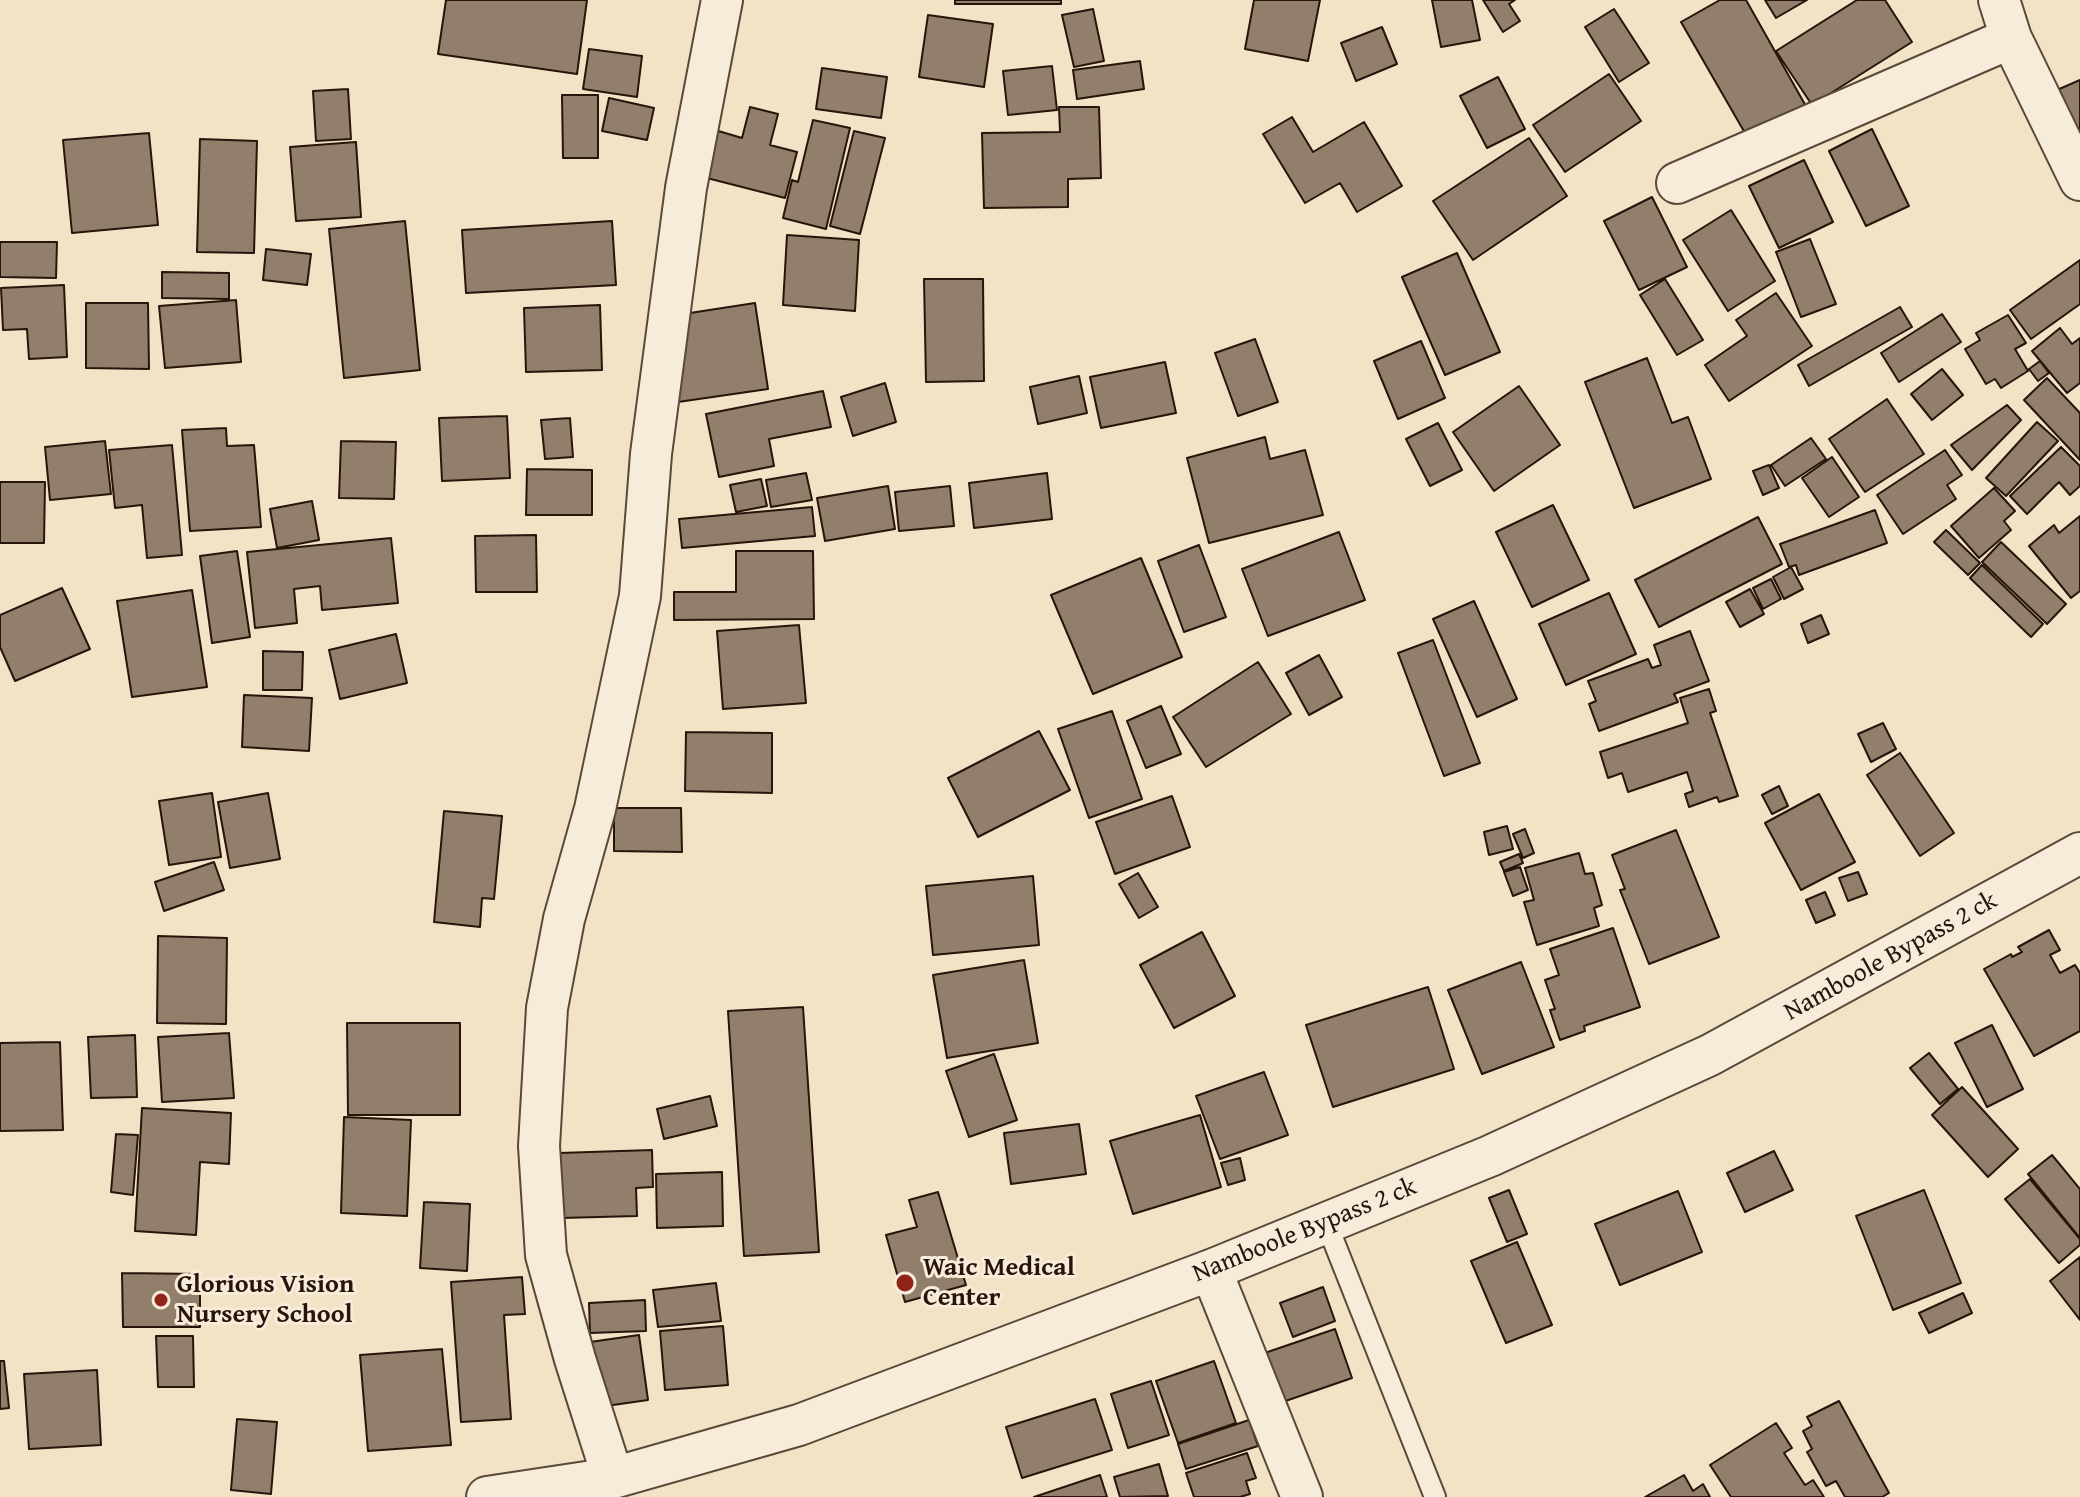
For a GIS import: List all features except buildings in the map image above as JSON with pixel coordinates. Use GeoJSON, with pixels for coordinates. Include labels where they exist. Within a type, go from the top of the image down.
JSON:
{"type":"FeatureCollection","features":[{"type":"Feature","properties":{"kind":"street"},"geometry":{"type":"LineString","coordinates":[[613,1478],[546,1255],[539,1146],[547,1008],[564,919],[595,809],[640,596],[651,454],[686,188],[722,0]]}},
{"type":"Feature","properties":{"kind":"street"},"geometry":{"type":"LineString","coordinates":[[1999,0],[2011,38],[2080,180]]}},
{"type":"Feature","properties":{"kind":"street"},"geometry":{"type":"LineString","coordinates":[[1677,183],[2011,38]]}},
{"type":"Feature","properties":{"kind":"street","name":"Namboole Bypass 2 ck"},"geometry":{"type":"LineString","coordinates":[[487,1497],[613,1478],[799,1425],[1211,1270],[1490,1156],[1710,1055],[2080,853]]}},
{"type":"Feature","properties":{"kind":"street"},"geometry":{"type":"LineString","coordinates":[[1211,1270],[1302,1497]]}},
{"type":"Feature","properties":{"kind":"lane"},"geometry":{"type":"LineString","coordinates":[[1326,1222],[1435,1497]]}},
{"type":"Feature","properties":{"kind":"place","name":"Waic Medical Center"},"geometry":{"type":"Point","coordinates":[905,1283]}},
{"type":"Feature","properties":{"kind":"place","name":"Glorious Vision Nursery School"},"geometry":{"type":"Point","coordinates":[161,1300]}}]}
